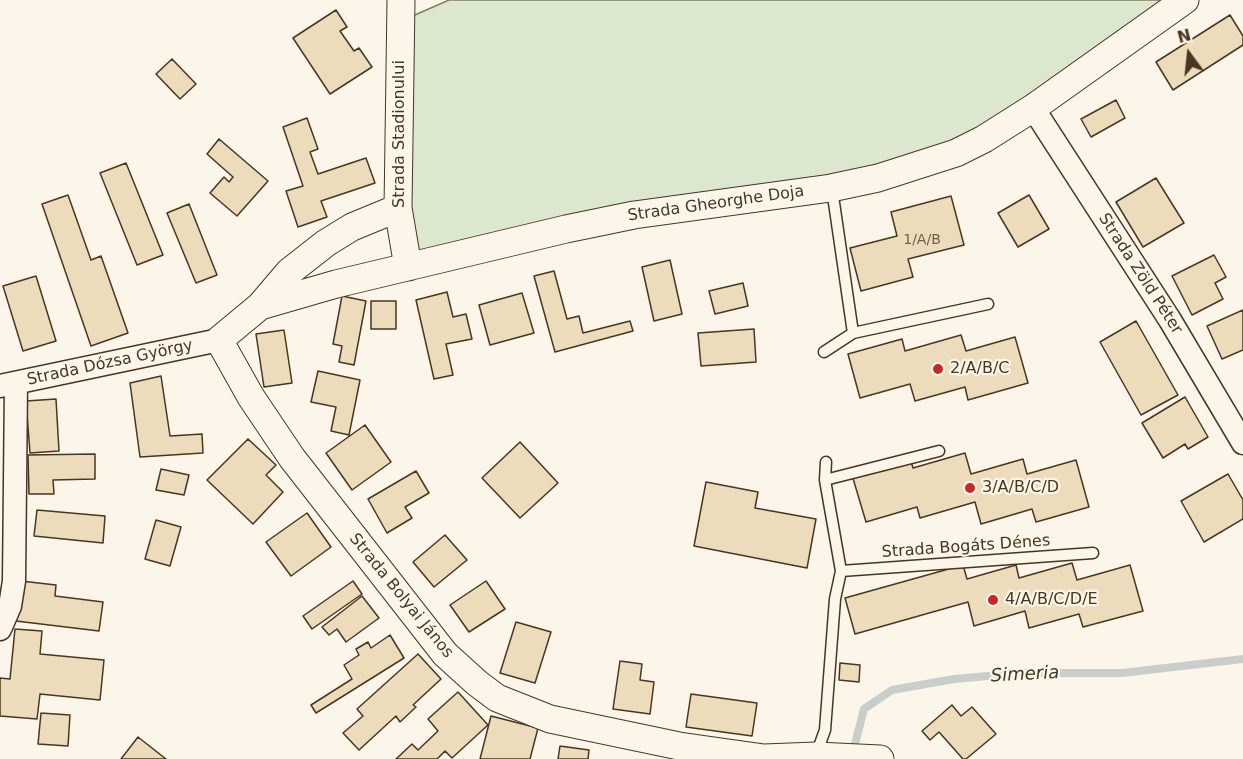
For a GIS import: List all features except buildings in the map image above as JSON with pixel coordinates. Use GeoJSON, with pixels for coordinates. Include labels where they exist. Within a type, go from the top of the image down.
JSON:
{"type":"FeatureCollection","features":[{"type":"Feature","properties":{"kind":"street","name":"Strada Stadionului"},"geometry":{"type":"LineString","coordinates":[[401,0],[398,208],[408,267]]}},
{"type":"Feature","properties":{"kind":"street","name":"Strada Gheorghe Doja"},"geometry":{"type":"LineString","coordinates":[[219,340],[260,306],[336,284],[634,215],[831,188],[888,175],[956,153],[984,139],[1033,108],[1185,0]]}},
{"type":"Feature","properties":{"kind":"street","name":"Strada Zöld Péter"},"geometry":{"type":"LineString","coordinates":[[1033,108],[1170,320],[1243,443]]}},
{"type":"Feature","properties":{"kind":"street"},"geometry":{"type":"LineString","coordinates":[[260,306],[289,272],[326,243],[352,227],[398,208]]}},
{"type":"Feature","properties":{"kind":"street","name":"Strada Dózsa György"},"geometry":{"type":"LineString","coordinates":[[8,384],[219,340]]}},
{"type":"Feature","properties":{"kind":"street","name":"Strada Bolyai János"},"geometry":{"type":"LineString","coordinates":[[219,340],[261,414],[299,468],[445,654],[497,698],[550,719],[679,746],[764,758],[816,756],[878,759]]}},
{"type":"Feature","properties":{"kind":"street"},"geometry":{"type":"LineString","coordinates":[[0,629],[10,606],[14,581],[8,384]]}},
{"type":"Feature","properties":{"kind":"lane"},"geometry":{"type":"LineString","coordinates":[[831,188],[853,333]]}},
{"type":"Feature","properties":{"kind":"lane"},"geometry":{"type":"LineString","coordinates":[[824,352],[853,333],[988,304]]}},
{"type":"Feature","properties":{"kind":"lane"},"geometry":{"type":"LineString","coordinates":[[825,480],[939,451]]}},
{"type":"Feature","properties":{"kind":"lane"},"geometry":{"type":"LineString","coordinates":[[816,756],[825,730],[835,599],[841,571],[825,480],[826,462]]}},
{"type":"Feature","properties":{"kind":"lane","name":"Strada Bogáts Dénes"},"geometry":{"type":"LineString","coordinates":[[841,571],[1093,553]]}},
{"type":"Feature","properties":{"kind":"green space"},"geometry":{"type":"Polygon","coordinates":[[[449,0],[1185,0],[955,153],[408,267],[401,21],[449,0]]]}},
{"type":"Feature","properties":{"kind":"waterway","name":"Simeria"},"geometry":{"type":"LineString","coordinates":[[853,752],[864,709],[892,690],[954,679],[1021,673],[1122,673],[1243,659]]}},
{"type":"Feature","properties":{"kind":"place","name":"2/A/B/C"},"geometry":{"type":"Point","coordinates":[938,369]}},
{"type":"Feature","properties":{"kind":"place","name":"3/A/B/C/D"},"geometry":{"type":"Point","coordinates":[970,488]}},
{"type":"Feature","properties":{"kind":"place","name":"4/A/B/C/D/E"},"geometry":{"type":"Point","coordinates":[993,600]}}]}
